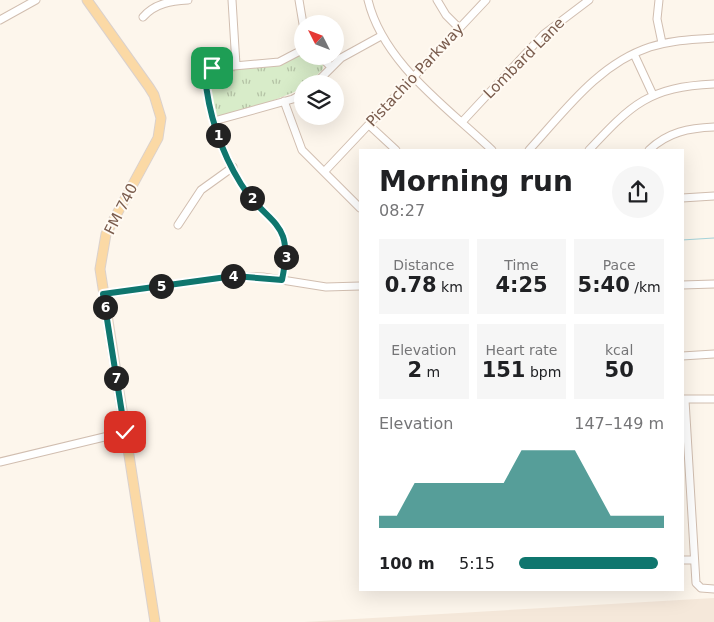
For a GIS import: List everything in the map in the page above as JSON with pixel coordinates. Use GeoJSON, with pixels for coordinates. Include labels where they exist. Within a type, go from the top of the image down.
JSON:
{"type":"FeatureCollection","features":[{"type":"Feature","properties":{"kind":"main road","name":"FM 740"},"geometry":{"type":"LineString","coordinates":[[87,0],[149,87],[161,118],[154,148],[106,234],[100,269],[155,622]]}},
{"type":"Feature","properties":{"kind":"street"},"geometry":{"type":"LineString","coordinates":[[0,20],[36,0]]}},
{"type":"Feature","properties":{"kind":"street"},"geometry":{"type":"LineString","coordinates":[[144,17],[163,4],[188,0]]}},
{"type":"Feature","properties":{"kind":"street"},"geometry":{"type":"LineString","coordinates":[[232,0],[236,65]]}},
{"type":"Feature","properties":{"kind":"street"},"geometry":{"type":"LineString","coordinates":[[299,0],[302,15]]}},
{"type":"Feature","properties":{"kind":"street"},"geometry":{"type":"LineString","coordinates":[[368,0],[381,36],[397,59],[491,149]]}},
{"type":"Feature","properties":{"kind":"street"},"geometry":{"type":"LineString","coordinates":[[437,0],[446,15],[459,28]]}},
{"type":"Feature","properties":{"kind":"street","name":"Pistachio Parkway"},"geometry":{"type":"LineString","coordinates":[[324,172],[486,0]]}},
{"type":"Feature","properties":{"kind":"street","name":"Lombard Lane"},"geometry":{"type":"LineString","coordinates":[[462,122],[544,34],[589,0]]}},
{"type":"Feature","properties":{"kind":"street"},"geometry":{"type":"LineString","coordinates":[[659,0],[657,20],[662,44]]}},
{"type":"Feature","properties":{"kind":"street"},"geometry":{"type":"LineString","coordinates":[[323,75],[346,55],[381,36]]}},
{"type":"Feature","properties":{"kind":"street"},"geometry":{"type":"LineString","coordinates":[[530,149],[598,76],[634,54],[662,44],[714,38]]}},
{"type":"Feature","properties":{"kind":"street"},"geometry":{"type":"LineString","coordinates":[[282,280],[286,252],[281,230],[248,194],[233,167],[214,121],[206,90],[206,72],[212,68],[279,62],[294,54]]}},
{"type":"Feature","properties":{"kind":"street"},"geometry":{"type":"LineString","coordinates":[[634,54],[654,95]]}},
{"type":"Feature","properties":{"kind":"street"},"geometry":{"type":"LineString","coordinates":[[590,149],[624,114],[654,95],[680,86],[714,84]]}},
{"type":"Feature","properties":{"kind":"street"},"geometry":{"type":"LineString","coordinates":[[214,121],[294,97]]}},
{"type":"Feature","properties":{"kind":"street"},"geometry":{"type":"LineString","coordinates":[[284,101],[298,143],[307,156],[359,207]]}},
{"type":"Feature","properties":{"kind":"street"},"geometry":{"type":"LineString","coordinates":[[369,125],[395,149]]}},
{"type":"Feature","properties":{"kind":"street"},"geometry":{"type":"LineString","coordinates":[[650,149],[664,138],[679,131],[714,127]]}},
{"type":"Feature","properties":{"kind":"street"},"geometry":{"type":"LineString","coordinates":[[178,225],[201,190],[233,167]]}},
{"type":"Feature","properties":{"kind":"street"},"geometry":{"type":"LineString","coordinates":[[684,198],[714,196]]}},
{"type":"Feature","properties":{"kind":"street"},"geometry":{"type":"LineString","coordinates":[[103,294],[234,276],[326,286],[359,286]]}},
{"type":"Feature","properties":{"kind":"street"},"geometry":{"type":"LineString","coordinates":[[684,285],[714,284]]}},
{"type":"Feature","properties":{"kind":"street"},"geometry":{"type":"LineString","coordinates":[[684,356],[714,354]]}},
{"type":"Feature","properties":{"kind":"street"},"geometry":{"type":"LineString","coordinates":[[714,399],[684,400],[693,560],[698,586],[714,589]]}},
{"type":"Feature","properties":{"kind":"street"},"geometry":{"type":"LineString","coordinates":[[0,462],[125,432]]}},
{"type":"Feature","properties":{"kind":"street"},"geometry":{"type":"LineString","coordinates":[[684,560],[693,560]]}},
{"type":"Feature","properties":{"kind":"shaded area"},"geometry":{"type":"Polygon","coordinates":[[[714,598],[714,622],[304,622],[714,598]]]}},
{"type":"Feature","properties":{"kind":"green space"},"geometry":{"type":"Polygon","coordinates":[[[294,57],[294,65],[323,65],[323,69],[317,75],[294,75],[294,92],[258,106],[214,115],[210,101],[208,73],[211,71],[281,64],[294,57]]]}},
{"type":"Feature","properties":{"kind":"waterway"},"geometry":{"type":"LineString","coordinates":[[684,240],[714,238]]}},
{"type":"Feature","properties":{"kind":"route"},"geometry":{"type":"LineString","coordinates":[[125,432],[103,294],[234,276],[282,280],[286,259],[284,238],[277,223],[248,194],[223,148],[206,90],[205,75],[212,68]]}}]}
